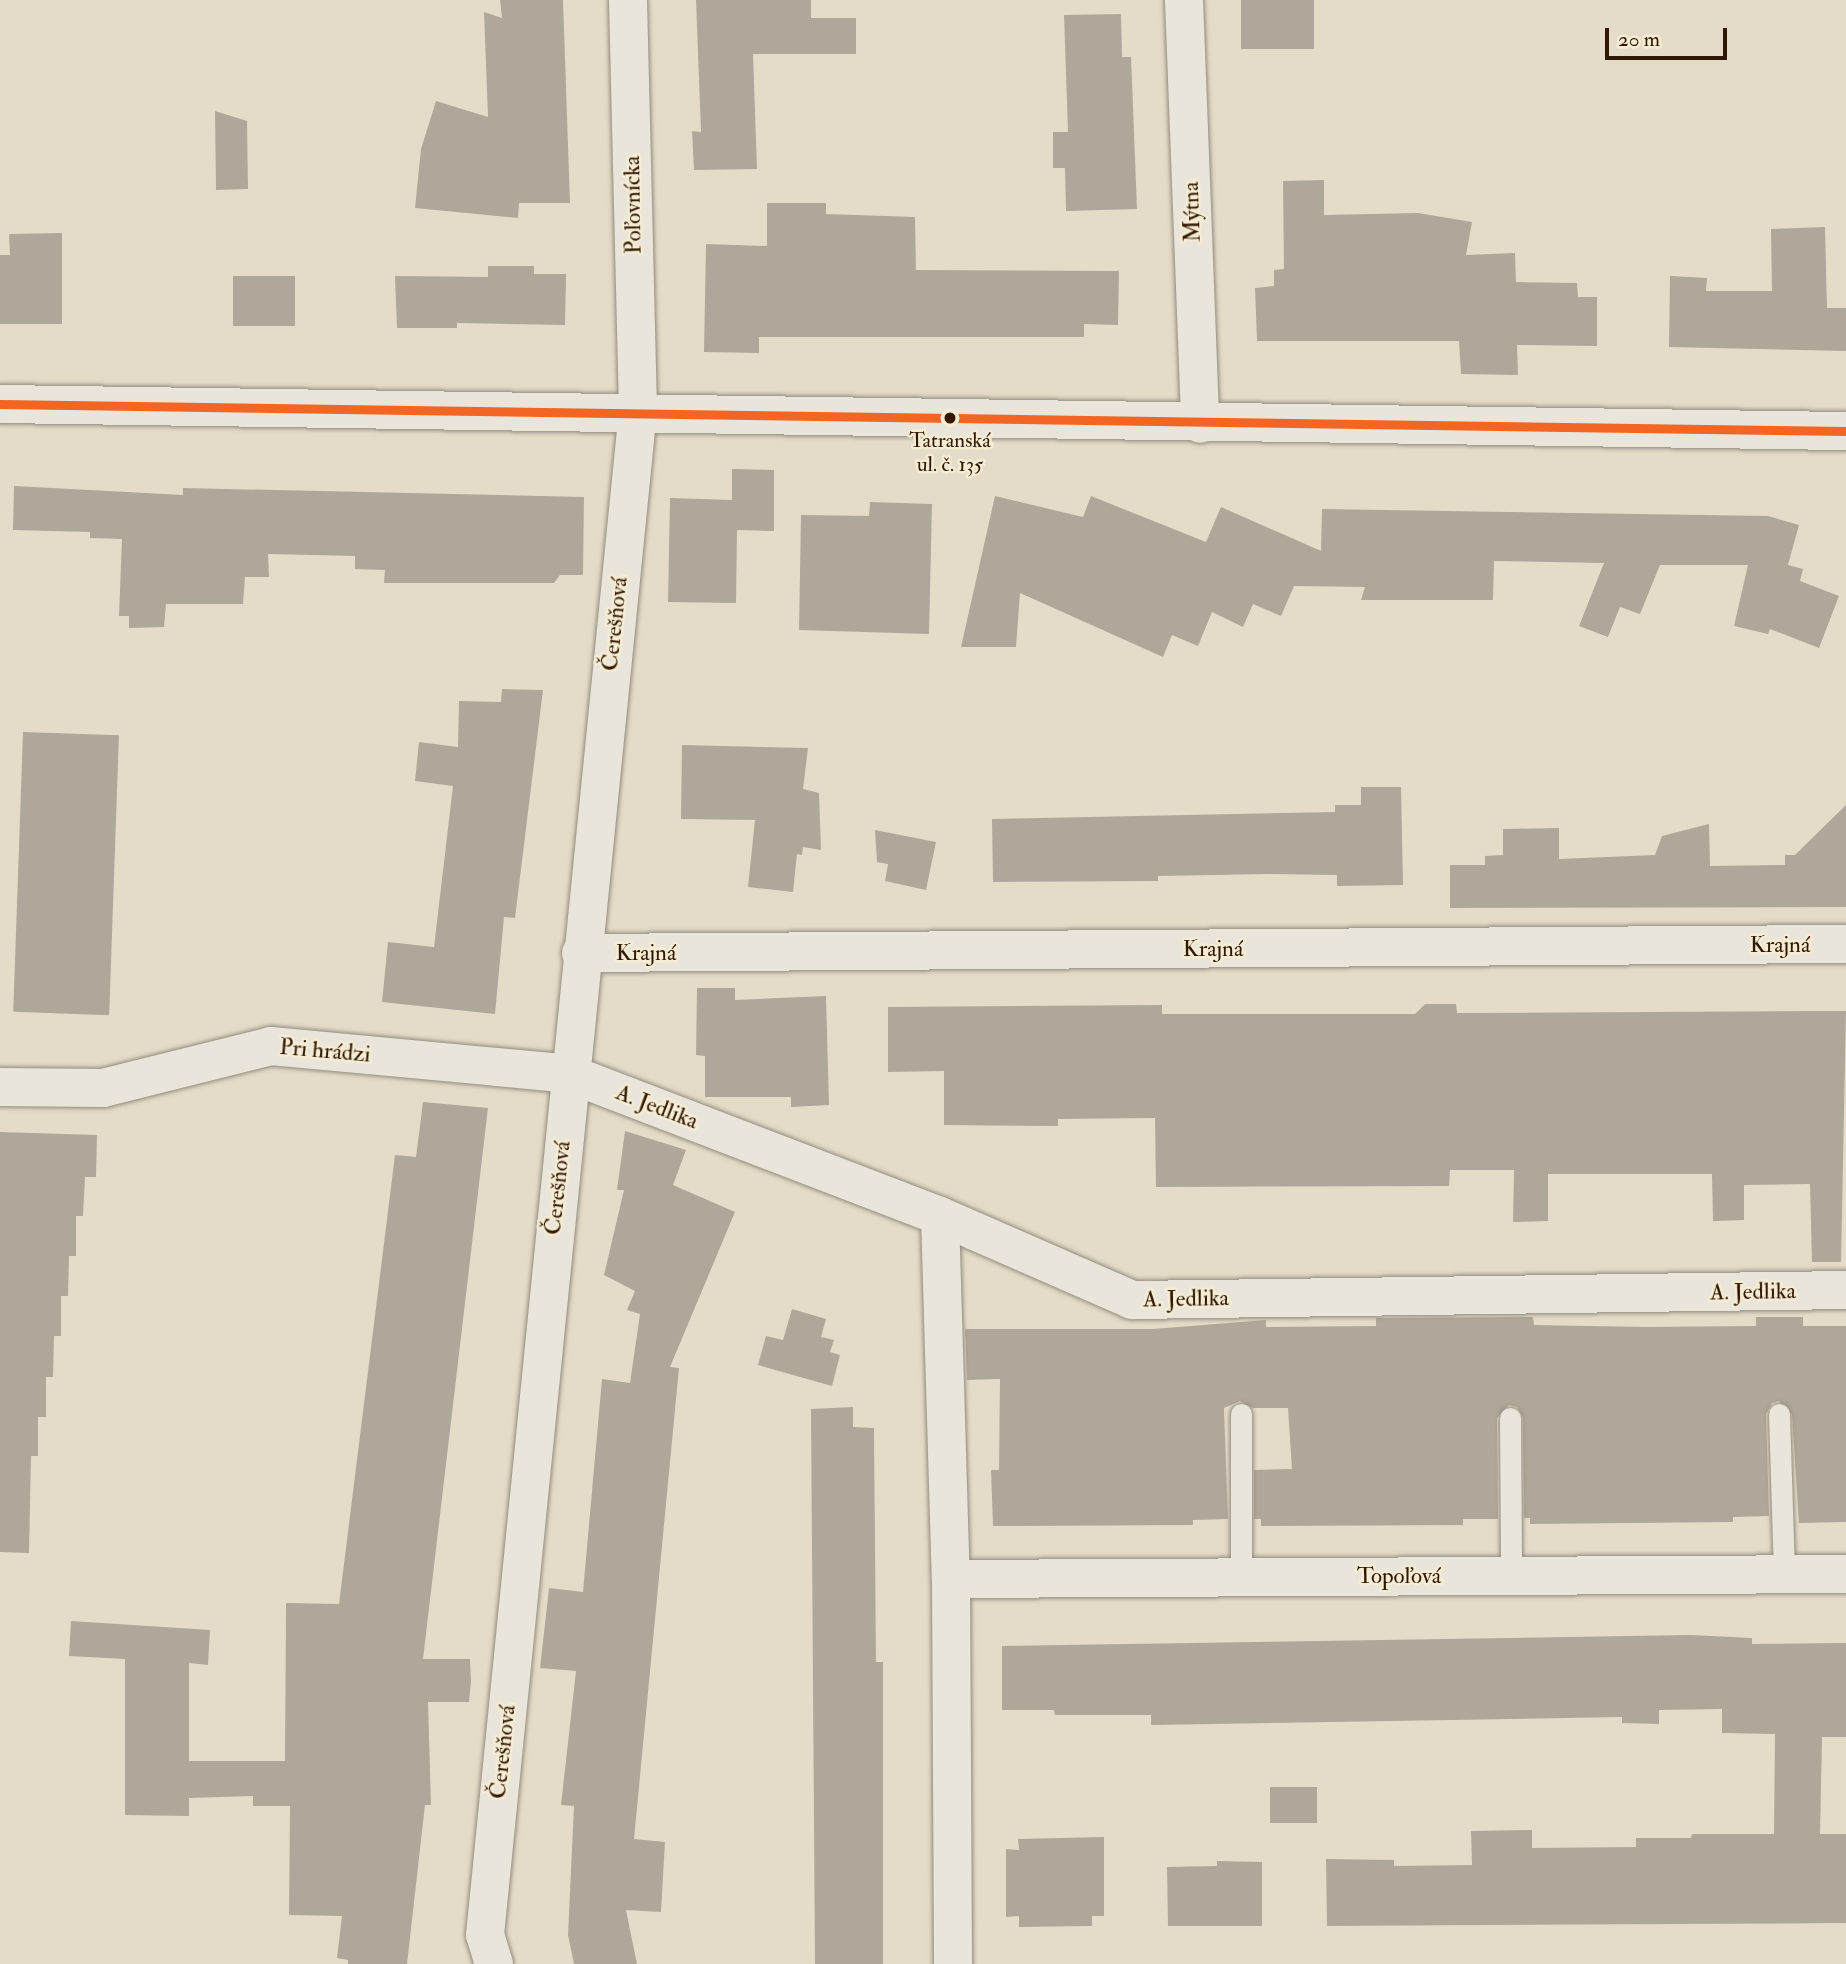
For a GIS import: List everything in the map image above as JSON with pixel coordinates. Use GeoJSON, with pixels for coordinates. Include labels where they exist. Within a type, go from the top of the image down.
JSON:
{"type":"FeatureCollection","features":[{"type":"Feature","properties":{"kind":"street","name":"Poľovnícka"},"geometry":{"type":"LineString","coordinates":[[628,0],[638,411]]}},
{"type":"Feature","properties":{"kind":"street","name":"Mýtna"},"geometry":{"type":"LineString","coordinates":[[1184,0],[1200,424]]}},
{"type":"Feature","properties":{"kind":"street"},"geometry":{"type":"LineString","coordinates":[[0,404],[638,411],[1200,424],[1846,431]]}},
{"type":"Feature","properties":{"kind":"street","name":"Čerešňová"},"geometry":{"type":"LineString","coordinates":[[485,1954],[581,953],[638,411]]}},
{"type":"Feature","properties":{"kind":"street","name":"Krajná"},"geometry":{"type":"LineString","coordinates":[[581,953],[1846,944]]}},
{"type":"Feature","properties":{"kind":"street","name":"Pri hrádzi"},"geometry":{"type":"LineString","coordinates":[[0,1087],[103,1088],[271,1046],[570,1074]]}},
{"type":"Feature","properties":{"kind":"street","name":"A. Jedlika"},"geometry":{"type":"LineString","coordinates":[[570,1074],[940,1216],[1132,1300],[1846,1290]]}},
{"type":"Feature","properties":{"kind":"street"},"geometry":{"type":"LineString","coordinates":[[940,1216],[951,1579],[953,1964]]}},
{"type":"Feature","properties":{"kind":"street","name":"Topoľová"},"geometry":{"type":"LineString","coordinates":[[951,1579],[1784,1572],[1846,1574]]}},
{"type":"Feature","properties":{"kind":"lane"},"geometry":{"type":"LineString","coordinates":[[1241,1414],[1241,1576]]}},
{"type":"Feature","properties":{"kind":"lane"},"geometry":{"type":"LineString","coordinates":[[1779,1414],[1784,1572]]}},
{"type":"Feature","properties":{"kind":"lane"},"geometry":{"type":"LineString","coordinates":[[1510,1418],[1511,1576]]}},
{"type":"Feature","properties":{"kind":"building"},"geometry":{"type":"Polygon","coordinates":[[[500,0],[563,0],[570,203],[519,203],[518,218],[415,208],[421,149],[436,101],[488,117],[484,12],[502,18],[500,0]]]}},
{"type":"Feature","properties":{"kind":"building"},"geometry":{"type":"Polygon","coordinates":[[[696,0],[811,0],[811,18],[856,18],[856,54],[753,54],[757,169],[694,170],[692,131],[701,132],[696,0]]]}},
{"type":"Feature","properties":{"kind":"building"},"geometry":{"type":"Polygon","coordinates":[[[1241,0],[1314,0],[1314,49],[1241,49],[1241,0]]]}},
{"type":"Feature","properties":{"kind":"building"},"geometry":{"type":"Polygon","coordinates":[[[1121,14],[1122,57],[1131,57],[1137,209],[1066,211],[1065,168],[1053,168],[1053,132],[1068,132],[1064,15],[1121,14]]]}},
{"type":"Feature","properties":{"kind":"building"},"geometry":{"type":"Polygon","coordinates":[[[215,111],[247,121],[248,189],[216,190],[215,111]]]}},
{"type":"Feature","properties":{"kind":"building"},"geometry":{"type":"Polygon","coordinates":[[[1324,180],[1324,215],[1418,213],[1472,222],[1466,255],[1515,253],[1516,282],[1577,283],[1578,297],[1597,297],[1597,346],[1517,345],[1518,375],[1461,374],[1459,341],[1257,341],[1255,288],[1274,286],[1274,270],[1284,269],[1283,181],[1324,180]]]}},
{"type":"Feature","properties":{"kind":"building"},"geometry":{"type":"Polygon","coordinates":[[[767,203],[826,203],[826,214],[915,217],[916,270],[1119,271],[1118,325],[1084,324],[1084,337],[759,337],[759,353],[704,352],[706,244],[767,246],[767,203]]]}},
{"type":"Feature","properties":{"kind":"building"},"geometry":{"type":"Polygon","coordinates":[[[1825,227],[1827,308],[1846,308],[1846,351],[1669,347],[1670,276],[1707,278],[1706,291],[1772,291],[1771,229],[1825,227]]]}},
{"type":"Feature","properties":{"kind":"building"},"geometry":{"type":"Polygon","coordinates":[[[62,233],[62,324],[0,324],[0,255],[10,255],[9,234],[62,233]]]}},
{"type":"Feature","properties":{"kind":"building"},"geometry":{"type":"Polygon","coordinates":[[[488,266],[534,266],[534,274],[566,274],[565,325],[457,323],[457,328],[397,328],[395,276],[488,277],[488,266]]]}},
{"type":"Feature","properties":{"kind":"building"},"geometry":{"type":"Polygon","coordinates":[[[233,276],[295,276],[295,326],[233,326],[233,276]]]}},
{"type":"Feature","properties":{"kind":"building"},"geometry":{"type":"Polygon","coordinates":[[[732,469],[774,470],[774,531],[737,530],[736,603],[668,602],[670,498],[732,500],[732,469]]]}},
{"type":"Feature","properties":{"kind":"building"},"geometry":{"type":"Polygon","coordinates":[[[14,486],[183,495],[183,488],[584,497],[583,575],[560,575],[554,583],[384,583],[385,570],[355,569],[355,556],[268,554],[269,577],[245,577],[243,604],[166,604],[164,627],[129,628],[129,616],[119,616],[122,539],[90,538],[90,532],[13,530],[14,486]]]}},
{"type":"Feature","properties":{"kind":"building"},"geometry":{"type":"Polygon","coordinates":[[[995,496],[1083,517],[1091,496],[1206,542],[1221,507],[1321,551],[1322,509],[1768,516],[1799,525],[1788,565],[1803,569],[1800,581],[1839,596],[1819,648],[1770,629],[1768,634],[1734,626],[1748,565],[1660,565],[1640,614],[1620,607],[1608,637],[1579,626],[1604,563],[1494,561],[1493,600],[1361,600],[1365,587],[1294,586],[1281,616],[1253,604],[1243,627],[1212,612],[1198,646],[1172,635],[1163,657],[1020,593],[1016,647],[961,647],[995,496]]]}},
{"type":"Feature","properties":{"kind":"building"},"geometry":{"type":"Polygon","coordinates":[[[870,502],[932,504],[929,634],[799,630],[801,515],[869,516],[870,502]]]}},
{"type":"Feature","properties":{"kind":"building"},"geometry":{"type":"Polygon","coordinates":[[[502,689],[543,690],[515,918],[504,917],[495,1014],[382,1002],[388,942],[434,947],[453,786],[415,781],[419,742],[458,747],[459,701],[501,702],[502,689]]]}},
{"type":"Feature","properties":{"kind":"building"},"geometry":{"type":"Polygon","coordinates":[[[23,732],[119,735],[109,1015],[13,1012],[23,732]]]}},
{"type":"Feature","properties":{"kind":"building"},"geometry":{"type":"Polygon","coordinates":[[[682,745],[808,748],[803,789],[819,793],[821,850],[803,847],[802,855],[797,854],[793,892],[748,887],[755,820],[681,819],[682,745]]]}},
{"type":"Feature","properties":{"kind":"building"},"geometry":{"type":"Polygon","coordinates":[[[1361,787],[1401,787],[1403,885],[1337,886],[1337,875],[1268,874],[1158,876],[1158,881],[993,882],[992,819],[1335,812],[1335,805],[1361,805],[1361,787]]]}},
{"type":"Feature","properties":{"kind":"building"},"geometry":{"type":"Polygon","coordinates":[[[1846,805],[1846,907],[1450,908],[1450,865],[1485,865],[1485,856],[1503,855],[1503,829],[1559,828],[1559,859],[1655,855],[1662,836],[1709,824],[1710,866],[1785,865],[1785,855],[1795,855],[1846,805]]]}},
{"type":"Feature","properties":{"kind":"building"},"geometry":{"type":"Polygon","coordinates":[[[875,830],[936,842],[926,890],[885,881],[888,864],[877,862],[875,830]]]}},
{"type":"Feature","properties":{"kind":"building"},"geometry":{"type":"Polygon","coordinates":[[[697,988],[735,988],[735,1000],[826,996],[829,1105],[791,1107],[791,1097],[705,1097],[705,1056],[696,1055],[697,988]]]}},
{"type":"Feature","properties":{"kind":"building"},"geometry":{"type":"Polygon","coordinates":[[[1425,1004],[1456,1004],[1457,1013],[1846,1011],[1841,1262],[1812,1262],[1810,1184],[1744,1185],[1744,1220],[1713,1221],[1712,1174],[1548,1174],[1548,1221],[1513,1222],[1514,1170],[1450,1170],[1449,1186],[1156,1187],[1155,1118],[1058,1119],[1058,1126],[944,1125],[944,1071],[888,1072],[888,1007],[1162,1005],[1162,1014],[1415,1014],[1425,1004]]]}},
{"type":"Feature","properties":{"kind":"building"},"geometry":{"type":"Polygon","coordinates":[[[423,1102],[488,1108],[423,1659],[470,1659],[471,1682],[469,1702],[428,1702],[431,1805],[425,1805],[407,1964],[348,1964],[348,1960],[337,1958],[342,1916],[289,1915],[290,1806],[253,1806],[253,1796],[189,1798],[189,1816],[125,1815],[125,1659],[69,1656],[71,1621],[210,1630],[208,1665],[189,1663],[189,1761],[285,1761],[286,1603],[339,1604],[395,1155],[416,1157],[423,1102]]]}},
{"type":"Feature","properties":{"kind":"building"},"geometry":{"type":"Polygon","coordinates":[[[625,1131],[686,1150],[673,1185],[735,1212],[670,1367],[679,1368],[634,1839],[665,1842],[661,1912],[626,1910],[637,1964],[574,1964],[568,1935],[574,1806],[561,1805],[576,1671],[540,1668],[549,1588],[583,1592],[602,1379],[630,1383],[640,1314],[627,1310],[635,1291],[604,1275],[624,1190],[617,1190],[625,1131]]]}},
{"type":"Feature","properties":{"kind":"building"},"geometry":{"type":"Polygon","coordinates":[[[0,1132],[97,1135],[96,1177],[85,1177],[83,1216],[76,1216],[76,1256],[69,1256],[68,1296],[61,1296],[61,1336],[54,1336],[53,1377],[46,1377],[46,1417],[38,1417],[38,1456],[31,1456],[29,1553],[0,1552],[0,1132]]]}},
{"type":"Feature","properties":{"kind":"building"},"geometry":{"type":"Polygon","coordinates":[[[792,1309],[826,1319],[821,1337],[834,1340],[830,1352],[840,1355],[832,1386],[758,1365],[766,1336],[783,1340],[792,1309]]]}},
{"type":"Feature","properties":{"kind":"building"},"geometry":{"type":"Polygon","coordinates":[[[1533,1317],[1534,1325],[1756,1326],[1756,1317],[1803,1317],[1803,1326],[1846,1326],[1846,1522],[1799,1523],[1792,1414],[1779,1401],[1772,1403],[1766,1414],[1769,1516],[1733,1517],[1733,1522],[1530,1524],[1530,1518],[1524,1518],[1523,1417],[1517,1407],[1509,1405],[1497,1418],[1498,1519],[1463,1519],[1463,1525],[1261,1526],[1261,1519],[1254,1519],[1254,1470],[1292,1469],[1288,1408],[1253,1408],[1240,1401],[1224,1408],[1228,1519],[1193,1520],[1193,1525],[993,1526],[991,1470],[999,1470],[1000,1379],[967,1380],[965,1329],[1153,1329],[1266,1320],[1266,1327],[1376,1326],[1376,1318],[1533,1317]]]}},
{"type":"Feature","properties":{"kind":"building"},"geometry":{"type":"Polygon","coordinates":[[[853,1407],[853,1427],[874,1428],[876,1662],[883,1662],[883,1964],[815,1964],[811,1409],[853,1407]]]}},
{"type":"Feature","properties":{"kind":"building"},"geometry":{"type":"Polygon","coordinates":[[[1691,1635],[1752,1638],[1752,1644],[1846,1643],[1846,1737],[1822,1737],[1820,1834],[1846,1834],[1846,1923],[1327,1926],[1326,1859],[1394,1860],[1394,1866],[1472,1865],[1471,1831],[1532,1830],[1532,1848],[1636,1847],[1636,1838],[1691,1838],[1692,1834],[1774,1834],[1775,1734],[1722,1733],[1722,1709],[1659,1710],[1659,1724],[1622,1723],[1622,1717],[1151,1725],[1151,1715],[1055,1715],[1054,1710],[1002,1710],[1002,1646],[1691,1635]]]}},
{"type":"Feature","properties":{"kind":"building"},"geometry":{"type":"Polygon","coordinates":[[[1270,1787],[1317,1787],[1317,1823],[1270,1823],[1270,1787]]]}},
{"type":"Feature","properties":{"kind":"building"},"geometry":{"type":"Polygon","coordinates":[[[1104,1837],[1104,1916],[1092,1916],[1092,1926],[1019,1927],[1019,1916],[1006,1917],[1006,1849],[1019,1850],[1018,1839],[1104,1837]]]}},
{"type":"Feature","properties":{"kind":"building"},"geometry":{"type":"Polygon","coordinates":[[[1217,1861],[1262,1862],[1262,1926],[1168,1926],[1167,1867],[1217,1866],[1217,1861]]]}},
{"type":"Feature","properties":{"kind":"transit line"},"geometry":{"type":"LineString","coordinates":[[0,404],[1846,431]]}},
{"type":"Feature","properties":{"kind":"place","name":"Tatranská ul. č. 135"},"geometry":{"type":"Point","coordinates":[950,418]}}]}
